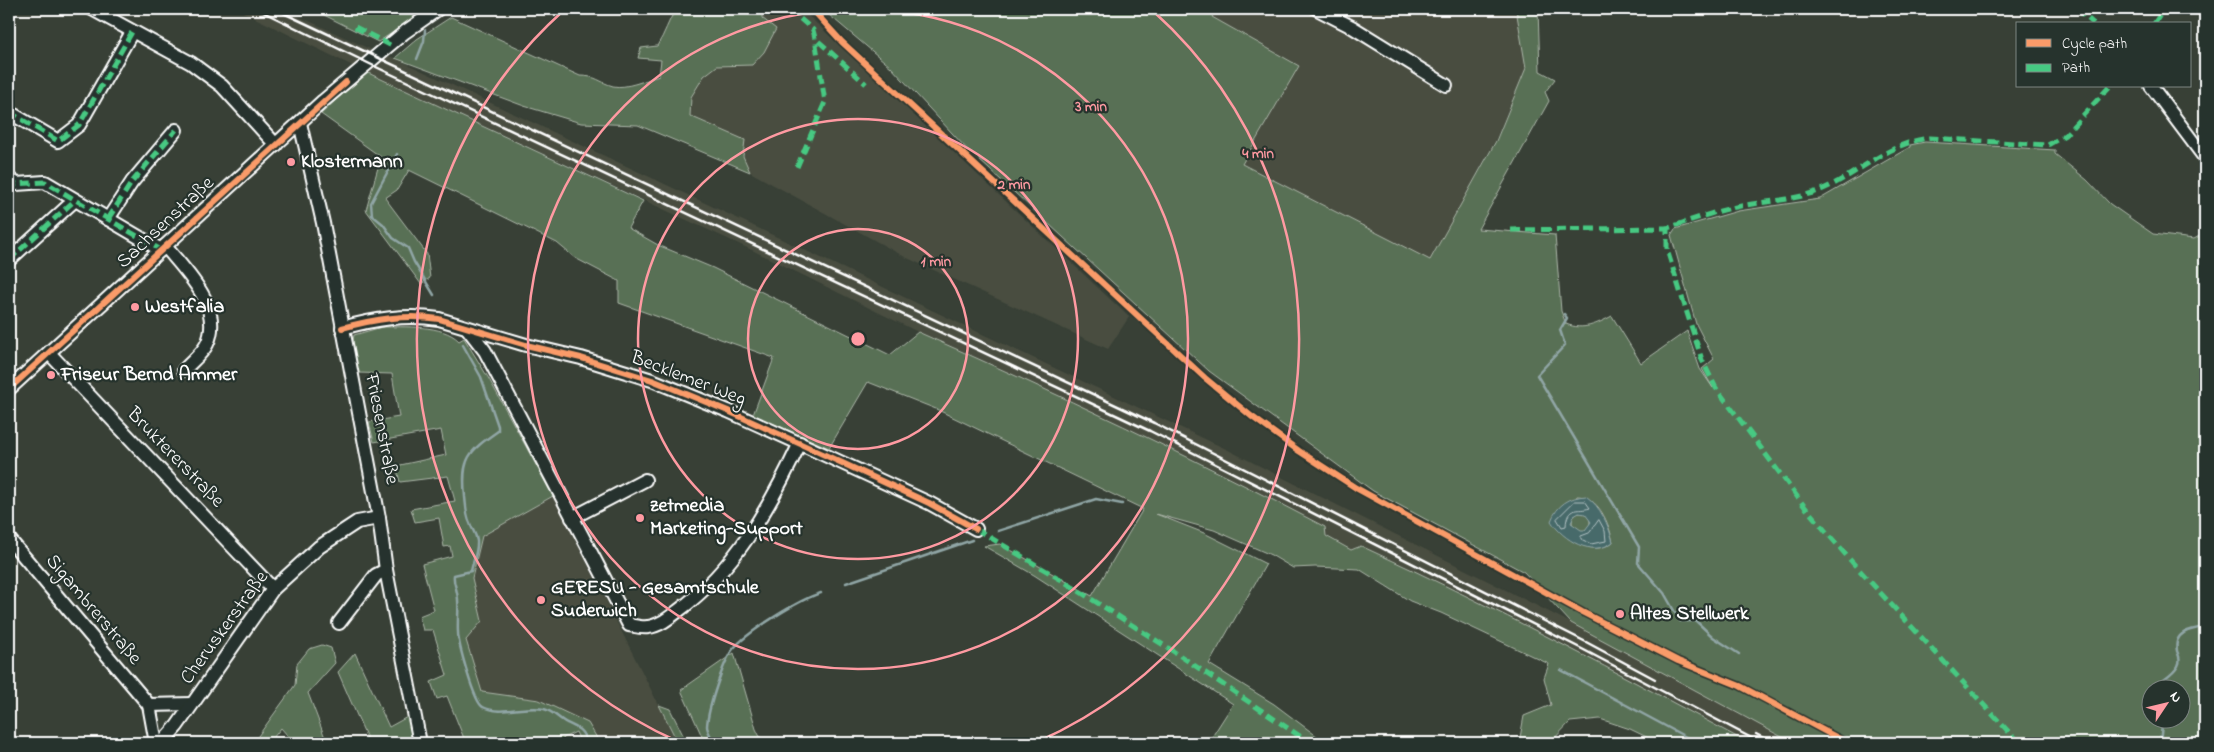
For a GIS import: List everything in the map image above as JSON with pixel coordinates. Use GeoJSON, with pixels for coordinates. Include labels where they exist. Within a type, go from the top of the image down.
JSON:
{"type":"FeatureCollection","features":[{"type":"Feature","properties":{"kind":"street"},"geometry":{"type":"LineString","coordinates":[[92,9],[191,63],[222,86],[276,144]]}},
{"type":"Feature","properties":{"kind":"street","name":"Sachsenstraße"},"geometry":{"type":"LineString","coordinates":[[9,389],[276,144],[405,32],[438,9]]}},
{"type":"Feature","properties":{"kind":"street"},"geometry":{"type":"LineString","coordinates":[[1317,9],[1352,27],[1446,85]]}},
{"type":"Feature","properties":{"kind":"street"},"geometry":{"type":"LineString","coordinates":[[9,112],[58,141],[66,137],[80,125],[132,32]]}},
{"type":"Feature","properties":{"kind":"street"},"geometry":{"type":"LineString","coordinates":[[2153,88],[2205,158]]}},
{"type":"Feature","properties":{"kind":"street","name":"Friesenstraße"},"geometry":{"type":"LineString","coordinates":[[300,123],[323,223],[379,518],[386,570],[420,743]]}},
{"type":"Feature","properties":{"kind":"street"},"geometry":{"type":"LineString","coordinates":[[108,219],[132,182],[176,130]]}},
{"type":"Feature","properties":{"kind":"street"},"geometry":{"type":"LineString","coordinates":[[11,185],[45,182],[74,200],[163,248],[195,282],[210,314],[210,332],[207,343],[184,370]]}},
{"type":"Feature","properties":{"kind":"street"},"geometry":{"type":"LineString","coordinates":[[9,260],[74,200]]}},
{"type":"Feature","properties":{"kind":"street","name":"Becklemer Weg"},"geometry":{"type":"LineString","coordinates":[[342,328],[368,321],[416,316],[439,319],[468,329],[581,358],[652,380],[728,410],[800,443],[928,503],[976,529]]}},
{"type":"Feature","properties":{"kind":"street"},"geometry":{"type":"LineString","coordinates":[[468,329],[485,351],[629,625],[649,627],[663,622],[687,605],[726,567],[754,529],[775,495],[800,443]]}},
{"type":"Feature","properties":{"kind":"street","name":"Bruktererstraße"},"geometry":{"type":"LineString","coordinates":[[49,353],[273,589]]}},
{"type":"Feature","properties":{"kind":"street"},"geometry":{"type":"LineString","coordinates":[[572,518],[645,480]]}},
{"type":"Feature","properties":{"kind":"street","name":"Cheruskerstraße"},"geometry":{"type":"LineString","coordinates":[[162,743],[192,704],[273,589],[326,542],[357,522],[379,518]]}},
{"type":"Feature","properties":{"kind":"street","name":"Sigambrerstraße"},"geometry":{"type":"LineString","coordinates":[[9,539],[149,705],[156,743]]}},
{"type":"Feature","properties":{"kind":"street"},"geometry":{"type":"LineString","coordinates":[[339,624],[376,575],[386,570]]}},
{"type":"Feature","properties":{"kind":"street"},"geometry":{"type":"LineString","coordinates":[[149,705],[192,704]]}},
{"type":"Feature","properties":{"kind":"shaded area"},"geometry":{"type":"Polygon","coordinates":[[[237,9],[283,9],[374,51],[355,67],[237,9]]]}},
{"type":"Feature","properties":{"kind":"shaded area"},"geometry":{"type":"Polygon","coordinates":[[[762,9],[801,9],[1129,317],[1108,349],[905,257],[750,172],[743,156],[690,116],[691,97],[704,76],[717,66],[752,65],[762,9]]]}},
{"type":"Feature","properties":{"kind":"shaded area"},"geometry":{"type":"Polygon","coordinates":[[[1217,9],[1517,10],[1526,68],[1495,141],[1430,261],[1242,164],[1299,66],[1212,17],[1217,9]]]}},
{"type":"Feature","properties":{"kind":"shaded area"},"geometry":{"type":"Polygon","coordinates":[[[384,56],[392,57],[654,179],[1226,449],[1571,623],[1793,743],[1748,743],[1402,565],[1361,546],[1351,550],[1215,470],[918,332],[754,251],[366,72],[384,56]]]}},
{"type":"Feature","properties":{"kind":"shaded area","name":"GERESU - Gesamtschule Suderwich"},"geometry":{"type":"Polygon","coordinates":[[[553,496],[678,743],[600,743],[588,723],[539,700],[482,692],[466,640],[482,621],[472,578],[482,536],[553,496]]]}},
{"type":"Feature","properties":{"kind":"green space"},"geometry":{"type":"Polygon","coordinates":[[[312,9],[429,9],[378,42],[312,9]]]}},
{"type":"Feature","properties":{"kind":"green space"},"geometry":{"type":"Polygon","coordinates":[[[676,9],[762,9],[762,18],[776,29],[764,52],[752,65],[717,66],[704,76],[691,97],[690,116],[745,140],[743,156],[750,172],[638,125],[581,123],[524,106],[395,58],[417,39],[451,17],[580,76],[594,78],[618,87],[636,84],[659,76],[661,60],[638,58],[641,48],[657,46],[676,9]]]}},
{"type":"Feature","properties":{"kind":"green space"},"geometry":{"type":"Polygon","coordinates":[[[822,9],[1217,9],[1212,17],[1299,66],[1242,164],[1430,260],[1496,141],[1526,68],[1516,9],[1538,9],[1540,71],[1555,79],[1545,92],[1549,101],[1478,229],[1555,235],[1561,311],[1566,324],[1584,327],[1612,316],[1641,363],[1687,331],[1700,369],[1713,388],[1702,369],[1714,359],[1696,324],[1671,235],[1675,229],[1738,211],[1820,199],[1910,147],[1910,145],[1925,142],[2055,150],[2055,154],[2087,180],[2110,204],[2153,234],[2194,239],[2205,233],[2205,743],[1793,743],[1571,623],[1524,572],[1373,491],[1209,371],[965,147],[891,67],[822,9]],[[1577,496],[1563,534],[1575,542],[1588,547],[1600,548],[1607,546],[1613,542],[1606,520],[1597,506],[1585,497],[1577,496]]]}},
{"type":"Feature","properties":{"kind":"green space"},"geometry":{"type":"Polygon","coordinates":[[[366,72],[643,201],[628,228],[658,245],[713,268],[890,355],[918,332],[1021,378],[1123,426],[1325,527],[1326,536],[1351,550],[1361,546],[1459,592],[1604,666],[1748,743],[1659,743],[1630,729],[1600,719],[1570,722],[1550,743],[1519,743],[1524,716],[1551,705],[1544,678],[1549,664],[1441,613],[1410,601],[1359,569],[1293,568],[1271,555],[1214,530],[1156,514],[1204,533],[1266,564],[1209,664],[1274,704],[1326,743],[1208,743],[1233,704],[1034,575],[984,546],[1000,544],[1092,596],[1143,509],[936,409],[868,382],[829,448],[753,415],[774,358],[619,303],[619,281],[575,258],[557,243],[409,170],[397,190],[385,198],[427,254],[430,278],[421,284],[366,210],[381,157],[321,114],[366,72]]]}},
{"type":"Feature","properties":{"kind":"green space"},"geometry":{"type":"Polygon","coordinates":[[[382,327],[433,329],[452,336],[459,341],[464,338],[489,379],[553,496],[482,536],[472,578],[482,621],[466,640],[482,692],[539,700],[588,723],[600,743],[581,743],[576,732],[563,738],[564,743],[465,741],[447,696],[437,699],[431,682],[447,675],[433,630],[423,630],[419,616],[434,610],[422,564],[452,556],[450,546],[444,547],[439,518],[415,522],[411,509],[455,501],[448,476],[400,482],[396,466],[446,455],[441,430],[374,442],[369,422],[399,417],[392,374],[358,373],[352,346],[354,335],[382,327]]]}},
{"type":"Feature","properties":{"kind":"green space"},"geometry":{"type":"Polygon","coordinates":[[[1581,513],[1587,516],[1590,522],[1587,528],[1581,531],[1575,528],[1572,522],[1575,516],[1581,513]]]}},
{"type":"Feature","properties":{"kind":"green space"},"geometry":{"type":"Polygon","coordinates":[[[322,645],[331,648],[335,663],[308,693],[327,743],[294,743],[281,728],[269,743],[253,743],[295,685],[297,664],[309,649],[322,645]]]}},
{"type":"Feature","properties":{"kind":"green space"},"geometry":{"type":"Polygon","coordinates":[[[355,653],[389,727],[409,716],[413,743],[400,743],[395,737],[383,743],[369,743],[338,672],[355,653]]]}},
{"type":"Feature","properties":{"kind":"green space"},"geometry":{"type":"Polygon","coordinates":[[[734,653],[756,729],[763,743],[705,743],[681,690],[734,653]]]}},
{"type":"Feature","properties":{"kind":"green space"},"geometry":{"type":"Polygon","coordinates":[[[659,705],[670,709],[687,743],[678,743],[659,705]]]}},
{"type":"Feature","properties":{"kind":"water"},"geometry":{"type":"Polygon","coordinates":[[[1586,496],[1596,505],[1606,522],[1613,542],[1605,546],[1596,548],[1579,545],[1563,535],[1551,521],[1557,510],[1564,503],[1574,498],[1586,496]],[[1579,513],[1574,516],[1571,523],[1581,530],[1585,530],[1591,522],[1585,514],[1579,513]]]}},
{"type":"Feature","properties":{"kind":"waterway"},"geometry":{"type":"LineString","coordinates":[[417,59],[424,41],[425,30]]}},
{"type":"Feature","properties":{"kind":"waterway"},"geometry":{"type":"LineString","coordinates":[[397,154],[371,203],[372,215],[383,224],[393,238],[408,248],[414,262],[434,295]]}},
{"type":"Feature","properties":{"kind":"waterway"},"geometry":{"type":"LineString","coordinates":[[1564,314],[1567,318],[1560,330],[1565,345],[1537,375],[1639,547],[1638,563],[1664,593],[1680,621],[1696,621],[1713,637],[1739,654]]}},
{"type":"Feature","properties":{"kind":"waterway"},"geometry":{"type":"LineString","coordinates":[[463,345],[481,377],[498,426],[498,431],[473,451],[464,473],[467,513],[477,545],[471,571],[454,575],[458,598],[459,638],[467,672],[475,695],[483,707],[497,711],[529,708],[547,710],[580,730],[587,743]]}},
{"type":"Feature","properties":{"kind":"waterway"},"geometry":{"type":"LineString","coordinates":[[998,531],[1096,499],[1122,504]]}},
{"type":"Feature","properties":{"kind":"waterway"},"geometry":{"type":"LineString","coordinates":[[846,583],[972,540]]}},
{"type":"Feature","properties":{"kind":"waterway"},"geometry":{"type":"LineString","coordinates":[[714,743],[707,728],[708,718],[721,675],[733,649],[774,617],[800,602],[821,593]]}},
{"type":"Feature","properties":{"kind":"waterway"},"geometry":{"type":"LineString","coordinates":[[2164,680],[2178,666],[2180,660],[2176,645],[2180,636],[2189,630],[2205,627]]}},
{"type":"Feature","properties":{"kind":"waterway"},"geometry":{"type":"LineString","coordinates":[[1561,670],[1697,743]]}},
{"type":"Feature","properties":{"kind":"waterway"},"geometry":{"type":"LineString","coordinates":[[2160,743],[2161,730]]}},
{"type":"Feature","properties":{"kind":"railway"},"geometry":{"type":"LineString","coordinates":[[257,9],[374,66],[1150,431],[1582,649],[1761,743]]}},
{"type":"Feature","properties":{"kind":"railway"},"geometry":{"type":"LineString","coordinates":[[275,9],[1154,423],[1586,642],[1655,679]]}},
{"type":"Feature","properties":{"kind":"railway"},"geometry":{"type":"LineString","coordinates":[[1756,734],[1773,743]]}},
{"type":"Feature","properties":{"kind":"marked path"},"geometry":{"type":"LineString","coordinates":[[789,9],[813,30],[815,38],[866,84]]}},
{"type":"Feature","properties":{"kind":"marked path"},"geometry":{"type":"LineString","coordinates":[[2077,9],[2092,22]]}},
{"type":"Feature","properties":{"kind":"marked path"},"geometry":{"type":"LineString","coordinates":[[2155,22],[2164,9]]}},
{"type":"Feature","properties":{"kind":"marked path"},"geometry":{"type":"LineString","coordinates":[[355,27],[390,45]]}},
{"type":"Feature","properties":{"kind":"marked path"},"geometry":{"type":"LineString","coordinates":[[9,112],[58,141],[79,125],[132,32]]}},
{"type":"Feature","properties":{"kind":"marked path"},"geometry":{"type":"LineString","coordinates":[[797,167],[825,102],[815,38]]}},
{"type":"Feature","properties":{"kind":"marked path"},"geometry":{"type":"LineString","coordinates":[[2019,743],[1852,562],[1805,507],[1716,388],[1702,360],[1667,250],[1667,228],[1727,209],[1788,199],[1818,191],[1832,185],[1886,153],[1915,141],[1930,138],[2048,145],[2065,135],[2108,88]]}},
{"type":"Feature","properties":{"kind":"marked path"},"geometry":{"type":"LineString","coordinates":[[108,219],[132,182],[176,130]]}},
{"type":"Feature","properties":{"kind":"marked path"},"geometry":{"type":"LineString","coordinates":[[9,178],[16,184],[45,182],[161,250]]}},
{"type":"Feature","properties":{"kind":"marked path"},"geometry":{"type":"LineString","coordinates":[[9,192],[16,184]]}},
{"type":"Feature","properties":{"kind":"marked path"},"geometry":{"type":"LineString","coordinates":[[9,260],[75,200]]}},
{"type":"Feature","properties":{"kind":"marked path"},"geometry":{"type":"LineString","coordinates":[[1511,230],[1667,228]]}},
{"type":"Feature","properties":{"kind":"marked path"},"geometry":{"type":"LineString","coordinates":[[976,529],[1060,579],[1176,653],[1310,743]]}},
{"type":"Feature","properties":{"kind":"cycle path"},"geometry":{"type":"LineString","coordinates":[[812,9],[842,42],[1205,378],[1251,416],[1299,451],[1356,488],[1582,612],[1678,661],[1740,686],[1847,743]]}},
{"type":"Feature","properties":{"kind":"cycle path"},"geometry":{"type":"LineString","coordinates":[[9,389],[346,82]]}},
{"type":"Feature","properties":{"kind":"cycle path"},"geometry":{"type":"LineString","coordinates":[[342,328],[390,318],[439,319],[526,345],[581,358],[652,380],[728,411],[814,450],[929,503],[976,529]]}},
{"type":"Feature","properties":{"kind":"place","name":"Klostermann"},"geometry":{"type":"Point","coordinates":[291,162]}},
{"type":"Feature","properties":{"kind":"place","name":"Westfalia"},"geometry":{"type":"Point","coordinates":[135,307]}},
{"type":"Feature","properties":{"kind":"place","name":"Friseur Bernd Ammer"},"geometry":{"type":"Point","coordinates":[51,375]}},
{"type":"Feature","properties":{"kind":"place","name":"zetmedia Marketing-Support"},"geometry":{"type":"Point","coordinates":[640,518]}},
{"type":"Feature","properties":{"kind":"place","name":"GERESU - Gesamtschule Suderwich"},"geometry":{"type":"Point","coordinates":[541,600]}},
{"type":"Feature","properties":{"kind":"place","name":"Altes Stellwerk"},"geometry":{"type":"Point","coordinates":[1620,614]}}]}
